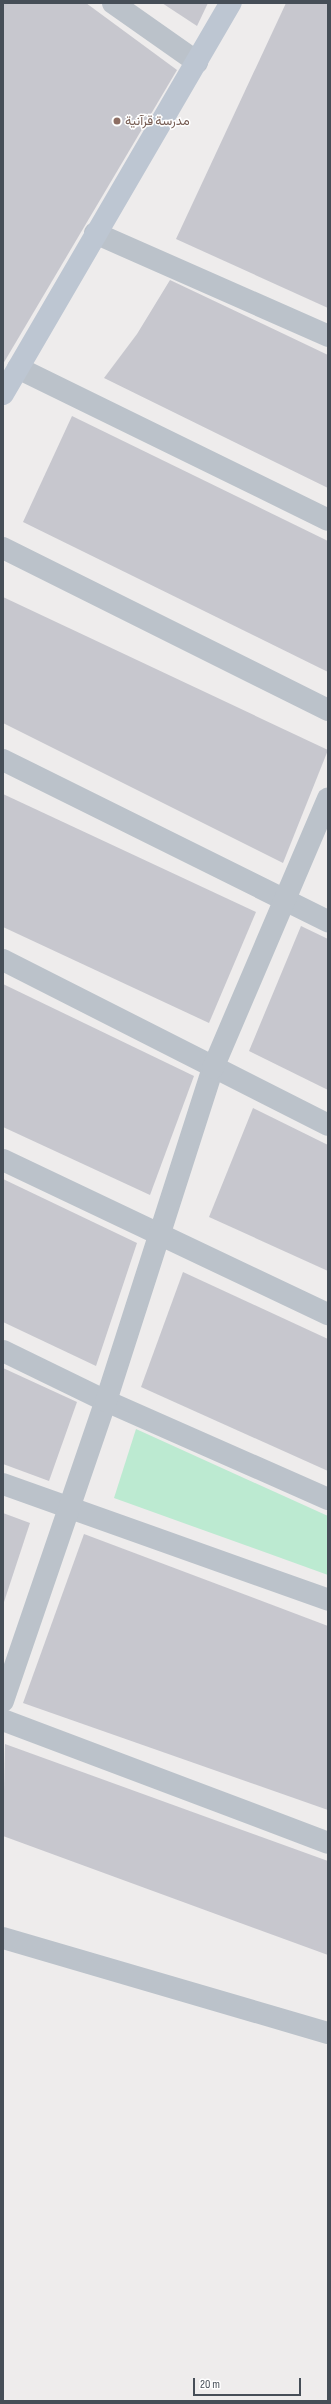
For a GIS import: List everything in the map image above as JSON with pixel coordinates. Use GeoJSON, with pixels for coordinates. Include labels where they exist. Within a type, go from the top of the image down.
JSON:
{"type":"FeatureCollection","features":[{"type":"Feature","properties":{"kind":"main road"},"geometry":{"type":"LineString","coordinates":[[3,394],[95,233],[231,3]]}},
{"type":"Feature","properties":{"kind":"street"},"geometry":{"type":"LineString","coordinates":[[113,3],[197,62]]}},
{"type":"Feature","properties":{"kind":"street"},"geometry":{"type":"LineString","coordinates":[[95,233],[328,336]]}},
{"type":"Feature","properties":{"kind":"street"},"geometry":{"type":"LineString","coordinates":[[18,368],[328,520]]}},
{"type":"Feature","properties":{"kind":"street"},"geometry":{"type":"LineString","coordinates":[[3,548],[328,710]]}},
{"type":"Feature","properties":{"kind":"street"},"geometry":{"type":"LineString","coordinates":[[3,760],[328,921]]}},
{"type":"Feature","properties":{"kind":"street"},"geometry":{"type":"LineString","coordinates":[[3,1701],[106,1401],[213,1068],[328,799]]}},
{"type":"Feature","properties":{"kind":"street"},"geometry":{"type":"LineString","coordinates":[[3,960],[213,1068],[328,1125]]}},
{"type":"Feature","properties":{"kind":"street"},"geometry":{"type":"LineString","coordinates":[[3,1160],[328,1314]]}},
{"type":"Feature","properties":{"kind":"street"},"geometry":{"type":"LineString","coordinates":[[3,1351],[106,1401],[328,1499]]}},
{"type":"Feature","properties":{"kind":"street"},"geometry":{"type":"LineString","coordinates":[[3,1484],[70,1506],[328,1600]]}},
{"type":"Feature","properties":{"kind":"street"},"geometry":{"type":"LineString","coordinates":[[3,1720],[328,1843]]}},
{"type":"Feature","properties":{"kind":"street"},"geometry":{"type":"LineString","coordinates":[[3,1938],[328,2033]]}},
{"type":"Feature","properties":{"kind":"green space"},"geometry":{"type":"Polygon","coordinates":[[[136,1429],[328,1516],[328,1575],[114,1498],[136,1429]]]}},
{"type":"Feature","properties":{"kind":"building"},"geometry":{"type":"Polygon","coordinates":[[[3,3],[86,3],[177,70],[3,364],[3,3]]]}},
{"type":"Feature","properties":{"kind":"building"},"geometry":{"type":"Polygon","coordinates":[[[162,3],[208,3],[197,26],[162,3]]]}},
{"type":"Feature","properties":{"kind":"building"},"geometry":{"type":"Polygon","coordinates":[[[286,3],[328,3],[328,308],[176,239],[286,3]]]}},
{"type":"Feature","properties":{"kind":"building"},"geometry":{"type":"Polygon","coordinates":[[[170,280],[328,355],[328,488],[104,378],[137,334],[170,280]]]}},
{"type":"Feature","properties":{"kind":"building"},"geometry":{"type":"Polygon","coordinates":[[[72,416],[328,541],[328,672],[23,522],[72,416]]]}},
{"type":"Feature","properties":{"kind":"building"},"geometry":{"type":"Polygon","coordinates":[[[3,597],[328,750],[283,863],[3,723],[3,597]]]}},
{"type":"Feature","properties":{"kind":"building"},"geometry":{"type":"Polygon","coordinates":[[[3,794],[256,912],[209,1023],[3,927],[3,794]]]}},
{"type":"Feature","properties":{"kind":"building"},"geometry":{"type":"Polygon","coordinates":[[[301,926],[328,939],[328,1090],[249,1051],[301,926]]]}},
{"type":"Feature","properties":{"kind":"building"},"geometry":{"type":"Polygon","coordinates":[[[3,984],[194,1076],[150,1195],[3,1127],[3,984]]]}},
{"type":"Feature","properties":{"kind":"building"},"geometry":{"type":"Polygon","coordinates":[[[253,1108],[328,1145],[328,1271],[209,1217],[253,1108]]]}},
{"type":"Feature","properties":{"kind":"building"},"geometry":{"type":"Polygon","coordinates":[[[3,1179],[137,1243],[96,1366],[3,1322],[3,1179]]]}},
{"type":"Feature","properties":{"kind":"building"},"geometry":{"type":"Polygon","coordinates":[[[183,1272],[328,1339],[328,1471],[141,1387],[183,1272]]]}},
{"type":"Feature","properties":{"kind":"building"},"geometry":{"type":"Polygon","coordinates":[[[3,1368],[77,1402],[49,1481],[3,1464],[3,1368]]]}},
{"type":"Feature","properties":{"kind":"building"},"geometry":{"type":"Polygon","coordinates":[[[3,1513],[30,1523],[3,1605],[3,1513]]]}},
{"type":"Feature","properties":{"kind":"building"},"geometry":{"type":"Polygon","coordinates":[[[84,1534],[328,1626],[328,1810],[23,1703],[84,1534]]]}},
{"type":"Feature","properties":{"kind":"building"},"geometry":{"type":"Polygon","coordinates":[[[5,1744],[328,1861],[328,1955],[3,1836],[5,1744]]]}},
{"type":"Feature","properties":{"kind":"place","name":"مدرسة قرآنية"},"geometry":{"type":"Point","coordinates":[117,121]}}]}
